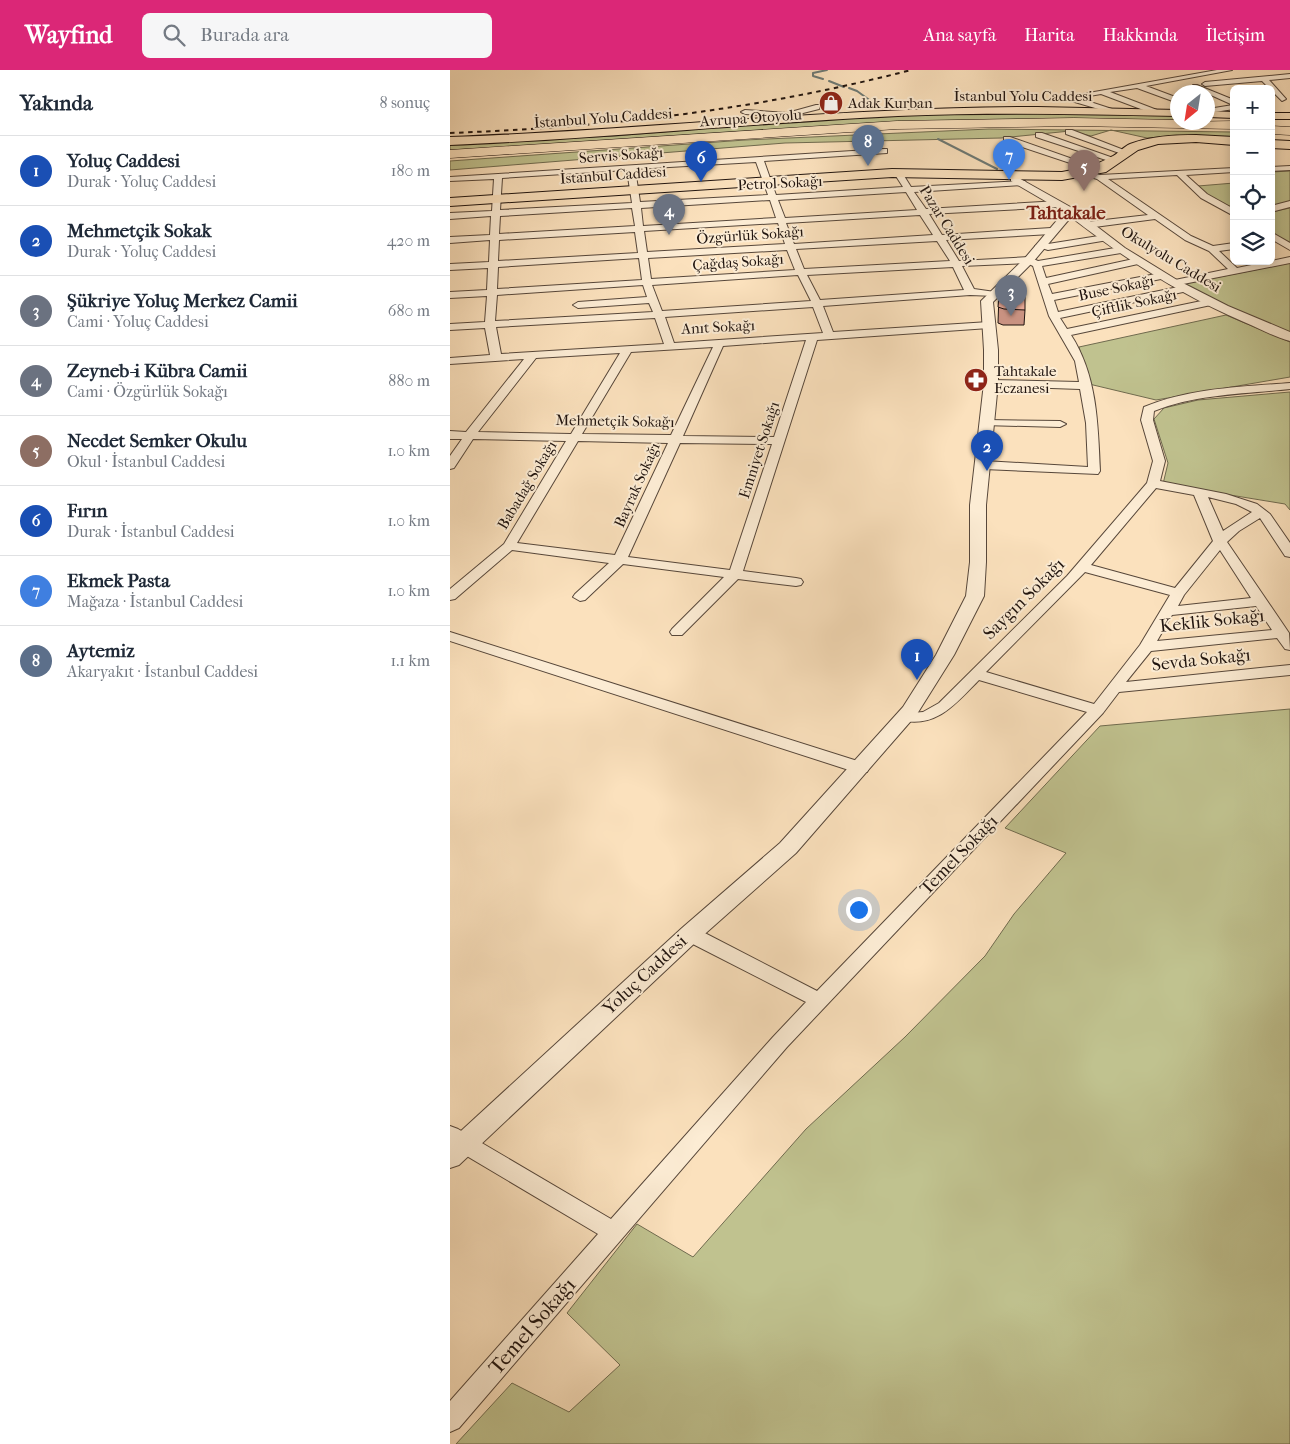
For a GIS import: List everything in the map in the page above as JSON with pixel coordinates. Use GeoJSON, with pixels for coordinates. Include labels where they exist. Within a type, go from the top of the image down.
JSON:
{"type":"FeatureCollection","features":[{"type":"Feature","properties":{"kind":"highway","name":"Avrupa Otoyolu"},"geometry":{"type":"LineString","coordinates":[[450,154],[896,125],[1074,122],[1230,125]]}},
{"type":"Feature","properties":{"kind":"highway","name":"Avrupa Otoyolu"},"geometry":{"type":"LineString","coordinates":[[450,158],[909,129],[1041,126],[1230,129]]}},
{"type":"Feature","properties":{"kind":"highway"},"geometry":{"type":"LineString","coordinates":[[1275,126],[1290,127]]}},
{"type":"Feature","properties":{"kind":"highway"},"geometry":{"type":"LineString","coordinates":[[1275,130],[1290,131]]}},
{"type":"Feature","properties":{"kind":"main road","name":"İstanbul Yolu Caddesi"},"geometry":{"type":"LineString","coordinates":[[450,141],[598,135],[788,117],[964,111],[1170,113]]}},
{"type":"Feature","properties":{"kind":"main road"},"geometry":{"type":"LineString","coordinates":[[1215,113],[1230,115]]}},
{"type":"Feature","properties":{"kind":"main road"},"geometry":{"type":"LineString","coordinates":[[1275,116],[1290,116]]}},
{"type":"Feature","properties":{"kind":"main road","name":"İstanbul Caddesi"},"geometry":{"type":"LineString","coordinates":[[928,174],[1020,180],[1060,179],[1092,173],[1112,165],[1120,156],[1144,143],[1196,139],[1230,141]]}},
{"type":"Feature","properties":{"kind":"main road"},"geometry":{"type":"LineString","coordinates":[[1275,144],[1290,145]]}},
{"type":"Feature","properties":{"kind":"main road","name":"İstanbul Caddesi"},"geometry":{"type":"LineString","coordinates":[[450,202],[898,173],[1053,176],[1092,173]]}},
{"type":"Feature","properties":{"kind":"main road"},"geometry":{"type":"LineString","coordinates":[[997,175],[1020,180],[1053,176]]}},
{"type":"Feature","properties":{"kind":"street"},"geometry":{"type":"LineString","coordinates":[[1060,99],[1229,70]]}},
{"type":"Feature","properties":{"kind":"street"},"geometry":{"type":"LineString","coordinates":[[1174,79],[1192,85],[1290,75],[1288,70]]}},
{"type":"Feature","properties":{"kind":"street"},"geometry":{"type":"LineString","coordinates":[[1263,78],[1290,106]]}},
{"type":"Feature","properties":{"kind":"street"},"geometry":{"type":"LineString","coordinates":[[1240,80],[1244,85]]}},
{"type":"Feature","properties":{"kind":"street"},"geometry":{"type":"LineString","coordinates":[[1139,86],[1170,97]]}},
{"type":"Feature","properties":{"kind":"street"},"geometry":{"type":"LineString","coordinates":[[1157,92],[1170,90]]}},
{"type":"Feature","properties":{"kind":"street"},"geometry":{"type":"LineString","coordinates":[[1215,92],[1226,91]]}},
{"type":"Feature","properties":{"kind":"street"},"geometry":{"type":"LineString","coordinates":[[1102,92],[1154,112]]}},
{"type":"Feature","properties":{"kind":"street"},"geometry":{"type":"LineString","coordinates":[[1215,95],[1230,100]]}},
{"type":"Feature","properties":{"kind":"street"},"geometry":{"type":"LineString","coordinates":[[1069,97],[1109,111]]}},
{"type":"Feature","properties":{"kind":"street"},"geometry":{"type":"LineString","coordinates":[[1215,102],[1230,101]]}},
{"type":"Feature","properties":{"kind":"street"},"geometry":{"type":"LineString","coordinates":[[745,112],[788,117],[816,107]]}},
{"type":"Feature","properties":{"kind":"street"},"geometry":{"type":"LineString","coordinates":[[1215,111],[1230,108]]}},
{"type":"Feature","properties":{"kind":"street"},"geometry":{"type":"LineString","coordinates":[[1069,132],[1120,156]]}},
{"type":"Feature","properties":{"kind":"street"},"geometry":{"type":"LineString","coordinates":[[1039,135],[1087,151],[1120,156]]}},
{"type":"Feature","properties":{"kind":"street"},"geometry":{"type":"LineString","coordinates":[[1007,138],[1056,156],[1092,173],[1188,238],[1212,249],[1235,271]]}},
{"type":"Feature","properties":{"kind":"street","name":"Servis Sokağı"},"geometry":{"type":"LineString","coordinates":[[450,179],[884,151]]}},
{"type":"Feature","properties":{"kind":"street"},"geometry":{"type":"LineString","coordinates":[[1056,156],[1087,151]]}},
{"type":"Feature","properties":{"kind":"street"},"geometry":{"type":"LineString","coordinates":[[759,158],[790,245],[817,303],[829,335]]}},
{"type":"Feature","properties":{"kind":"street"},"geometry":{"type":"LineString","coordinates":[[630,168],[648,284],[670,345]]}},
{"type":"Feature","properties":{"kind":"street"},"geometry":{"type":"LineString","coordinates":[[1275,169],[1290,168]]}},
{"type":"Feature","properties":{"kind":"street"},"geometry":{"type":"LineString","coordinates":[[1092,173],[1179,173],[1230,170]]}},
{"type":"Feature","properties":{"kind":"street","name":"Pazar Caddesi"},"geometry":{"type":"LineString","coordinates":[[898,173],[958,265],[970,292]]}},
{"type":"Feature","properties":{"kind":"street"},"geometry":{"type":"LineString","coordinates":[[1179,173],[1204,196],[1230,211]]}},
{"type":"Feature","properties":{"kind":"street"},"geometry":{"type":"LineString","coordinates":[[496,357],[490,325],[498,176]]}},
{"type":"Feature","properties":{"kind":"street"},"geometry":{"type":"LineString","coordinates":[[840,176],[848,193]]}},
{"type":"Feature","properties":{"kind":"street","name":"Petrol Sokağı"},"geometry":{"type":"LineString","coordinates":[[450,216],[909,190],[1020,180]]}},
{"type":"Feature","properties":{"kind":"street","name":"Okulyolu Caddesi"},"geometry":{"type":"LineString","coordinates":[[1020,180],[1064,208],[1121,250],[1178,286],[1250,322],[1290,337]]}},
{"type":"Feature","properties":{"kind":"street"},"geometry":{"type":"LineString","coordinates":[[1275,208],[1290,204]]}},
{"type":"Feature","properties":{"kind":"street"},"geometry":{"type":"LineString","coordinates":[[450,240],[924,213],[1064,208]]}},
{"type":"Feature","properties":{"kind":"street"},"geometry":{"type":"LineString","coordinates":[[450,327],[659,315],[970,292],[992,294],[1039,251],[1064,208]]}},
{"type":"Feature","properties":{"kind":"street"},"geometry":{"type":"LineString","coordinates":[[1087,225],[1158,216]]}},
{"type":"Feature","properties":{"kind":"street","name":"Özgürlük Sokağı"},"geometry":{"type":"LineString","coordinates":[[450,267],[790,245],[940,238],[1039,251]]}},
{"type":"Feature","properties":{"kind":"street"},"geometry":{"type":"LineString","coordinates":[[1039,251],[1048,247],[1105,238]]}},
{"type":"Feature","properties":{"kind":"street"},"geometry":{"type":"LineString","coordinates":[[1275,240],[1290,247]]}},
{"type":"Feature","properties":{"kind":"street"},"geometry":{"type":"LineString","coordinates":[[1212,249],[1230,247]]}},
{"type":"Feature","properties":{"kind":"street"},"geometry":{"type":"LineString","coordinates":[[1039,251],[1121,250]]}},
{"type":"Feature","properties":{"kind":"street"},"geometry":{"type":"LineString","coordinates":[[984,465],[1094,471],[1092,423],[1086,386],[1074,346],[1054,316],[1047,298],[1042,282],[1039,251]]}},
{"type":"Feature","properties":{"kind":"street","name":"Çağdaş Sokağı"},"geometry":{"type":"LineString","coordinates":[[450,295],[648,284],[801,272],[958,265],[1039,251]]}},
{"type":"Feature","properties":{"kind":"street","name":"Buse Sokağı"},"geometry":{"type":"LineString","coordinates":[[1054,316],[1235,271],[1290,260]]}},
{"type":"Feature","properties":{"kind":"street"},"geometry":{"type":"LineString","coordinates":[[1042,282],[1138,261]]}},
{"type":"Feature","properties":{"kind":"street"},"geometry":{"type":"LineString","coordinates":[[1047,298],[1161,276]]}},
{"type":"Feature","properties":{"kind":"street","name":"Yoluç Caddesi"},"geometry":{"type":"LineString","coordinates":[[455,1145],[788,848],[906,717],[945,654],[975,596],[978,562],[978,505],[984,465],[991,383],[992,350],[986,301],[992,294]]}},
{"type":"Feature","properties":{"kind":"street"},"geometry":{"type":"LineString","coordinates":[[578,305],[653,300]]}},
{"type":"Feature","properties":{"kind":"street","name":"Çiftlik Sokağı"},"geometry":{"type":"LineString","coordinates":[[1064,333],[1211,302]]}},
{"type":"Feature","properties":{"kind":"street","name":"Anıt Sokağı"},"geometry":{"type":"LineString","coordinates":[[450,361],[989,325]]}},
{"type":"Feature","properties":{"kind":"street","name":"Emniyet Sokağı"},"geometry":{"type":"LineString","coordinates":[[735,574],[813,336]]}},
{"type":"Feature","properties":{"kind":"street","name":"Bayrak Sokağı"},"geometry":{"type":"LineString","coordinates":[[620,560],[720,342]]}},
{"type":"Feature","properties":{"kind":"street","name":"Babadağ Sokağı"},"geometry":{"type":"LineString","coordinates":[[450,596],[509,546],[628,348]]}},
{"type":"Feature","properties":{"kind":"street"},"geometry":{"type":"LineString","coordinates":[[450,465],[470,435],[533,355]]}},
{"type":"Feature","properties":{"kind":"street"},"geometry":{"type":"LineString","coordinates":[[991,383],[1086,386]]}},
{"type":"Feature","properties":{"kind":"street"},"geometry":{"type":"LineString","coordinates":[[1290,386],[1194,395],[1169,400],[1148,409],[1147,420],[1159,461],[1154,484],[1238,500],[1261,512],[1290,553]]}},
{"type":"Feature","properties":{"kind":"street"},"geometry":{"type":"LineString","coordinates":[[988,423],[1060,424]]}},
{"type":"Feature","properties":{"kind":"street","name":"Mehmetçik Sokağı"},"geometry":{"type":"LineString","coordinates":[[450,435],[779,441]]}},
{"type":"Feature","properties":{"kind":"street","name":"Saygın Sokağı"},"geometry":{"type":"LineString","coordinates":[[906,717],[926,717],[944,706],[1082,566],[1154,484]]}},
{"type":"Feature","properties":{"kind":"street"},"geometry":{"type":"LineString","coordinates":[[1200,493],[1220,541],[1286,639]]}},
{"type":"Feature","properties":{"kind":"street","name":"Temel Sokağı"},"geometry":{"type":"LineString","coordinates":[[450,1420],[740,1086],[1096,710],[1146,647],[1178,593],[1220,541],[1234,528],[1261,512]]}},
{"type":"Feature","properties":{"kind":"street"},"geometry":{"type":"LineString","coordinates":[[509,546],[796,582]]}},
{"type":"Feature","properties":{"kind":"street"},"geometry":{"type":"LineString","coordinates":[[580,597],[620,560]]}},
{"type":"Feature","properties":{"kind":"street"},"geometry":{"type":"LineString","coordinates":[[1082,566],[1178,593]]}},
{"type":"Feature","properties":{"kind":"street"},"geometry":{"type":"LineString","coordinates":[[677,632],[735,574]]}},
{"type":"Feature","properties":{"kind":"street"},"geometry":{"type":"LineString","coordinates":[[1168,611],[1260,601]]}},
{"type":"Feature","properties":{"kind":"street"},"geometry":{"type":"LineString","coordinates":[[450,636],[861,768]]}},
{"type":"Feature","properties":{"kind":"street","name":"Keklik Sokağı"},"geometry":{"type":"LineString","coordinates":[[1146,647],[1286,639]]}},
{"type":"Feature","properties":{"kind":"street","name":"Sevda Sokağı"},"geometry":{"type":"LineString","coordinates":[[1115,688],[1290,670]]}},
{"type":"Feature","properties":{"kind":"street"},"geometry":{"type":"LineString","coordinates":[[976,674],[1096,710]]}},
{"type":"Feature","properties":{"kind":"street"},"geometry":{"type":"LineString","coordinates":[[690,934],[821,1000]]}},
{"type":"Feature","properties":{"kind":"street"},"geometry":{"type":"LineString","coordinates":[[455,1145],[614,1233]]}},
{"type":"Feature","properties":{"kind":"green space"},"geometry":{"type":"Polygon","coordinates":[[[1014,111],[1170,115],[1170,120],[987,121],[450,150],[450,143],[616,136],[801,120],[1014,111]]]}},
{"type":"Feature","properties":{"kind":"green space"},"geometry":{"type":"Polygon","coordinates":[[[989,129],[1109,130],[1091,136],[1070,131],[1001,138],[785,143],[450,170],[450,161],[745,140],[989,129]]]}},
{"type":"Feature","properties":{"kind":"green space"},"geometry":{"type":"Polygon","coordinates":[[[1113,131],[1230,132],[1230,138],[1176,136],[1147,138],[1113,131]]]}},
{"type":"Feature","properties":{"kind":"green space"},"geometry":{"type":"Polygon","coordinates":[[[1290,171],[1290,202],[1275,206],[1275,175],[1275,172],[1290,171]]]}},
{"type":"Feature","properties":{"kind":"green space"},"geometry":{"type":"Polygon","coordinates":[[[1230,183],[1230,207],[1215,201],[1198,186],[1230,183]]]}},
{"type":"Feature","properties":{"kind":"green space"},"geometry":{"type":"Polygon","coordinates":[[[1290,208],[1290,243],[1275,234],[1275,211],[1290,208]]]}},
{"type":"Feature","properties":{"kind":"green space"},"geometry":{"type":"Polygon","coordinates":[[[1290,263],[1290,334],[1255,320],[1184,284],[1290,263]]]}},
{"type":"Feature","properties":{"kind":"green space"},"geometry":{"type":"Polygon","coordinates":[[[1226,315],[1290,342],[1290,377],[1156,400],[1089,384],[1079,347],[1226,315]]]}},
{"type":"Feature","properties":{"kind":"green space"},"geometry":{"type":"Polygon","coordinates":[[[1290,392],[1290,510],[1285,504],[1163,484],[1168,463],[1154,419],[1164,408],[1198,400],[1290,392]]]}},
{"type":"Feature","properties":{"kind":"green space"},"geometry":{"type":"Polygon","coordinates":[[[1290,709],[1290,1444],[456,1444],[512,1383],[569,1412],[620,1365],[567,1313],[637,1224],[693,1257],[806,1129],[905,1037],[985,956],[1014,914],[1066,853],[1005,828],[1100,726],[1290,709]]]}},
{"type":"Feature","properties":{"kind":"building"},"geometry":{"type":"Polygon","coordinates":[[[999,294],[1025,294],[1025,310],[998,307],[999,294]]]}},
{"type":"Feature","properties":{"kind":"waterway"},"geometry":{"type":"LineString","coordinates":[[823,79],[813,76],[813,73],[827,70]]}},
{"type":"Feature","properties":{"kind":"waterway"},"geometry":{"type":"LineString","coordinates":[[829,81],[844,87]]}},
{"type":"Feature","properties":{"kind":"waterway"},"geometry":{"type":"LineString","coordinates":[[849,88],[857,91],[879,107]]}},
{"type":"Feature","properties":{"kind":"waterway"},"geometry":{"type":"LineString","coordinates":[[938,139],[997,169]]}},
{"type":"Feature","properties":{"kind":"railway"},"geometry":{"type":"LineString","coordinates":[[450,133],[568,126],[682,114],[796,96],[911,70]]}},
{"type":"Feature","properties":{"kind":"place","name":"Adak Kurban"},"geometry":{"type":"Point","coordinates":[831,103]}},
{"type":"Feature","properties":{"kind":"place","name":"Aytemiz"},"geometry":{"type":"Point","coordinates":[868,166]}},
{"type":"Feature","properties":{"kind":"place","name":"Ekmek Pasta"},"geometry":{"type":"Point","coordinates":[1009,180]}},
{"type":"Feature","properties":{"kind":"place","name":"Fırın"},"geometry":{"type":"Point","coordinates":[701,182]}},
{"type":"Feature","properties":{"kind":"place","name":"Necdet Semker Okulu"},"geometry":{"type":"Point","coordinates":[1084,191]}},
{"type":"Feature","properties":{"kind":"place","name":"Zeyneb-i Kübra Camii"},"geometry":{"type":"Point","coordinates":[669,235]}},
{"type":"Feature","properties":{"kind":"place","name":"Şükriye Yoluç Merkez Camii"},"geometry":{"type":"Point","coordinates":[1011,316]}},
{"type":"Feature","properties":{"kind":"place","name":"Tahtakale Eczanesi"},"geometry":{"type":"Point","coordinates":[976,380]}},
{"type":"Feature","properties":{"kind":"place","name":"Mehmetçik Sokak"},"geometry":{"type":"Point","coordinates":[987,471]}},
{"type":"Feature","properties":{"kind":"place","name":"Yoluç Caddesi"},"geometry":{"type":"Point","coordinates":[917,680]}},
{"type":"Feature","properties":{"kind":"district","name":"Tahtakale"},"geometry":{"type":"Point","coordinates":[1066,213]}}]}
